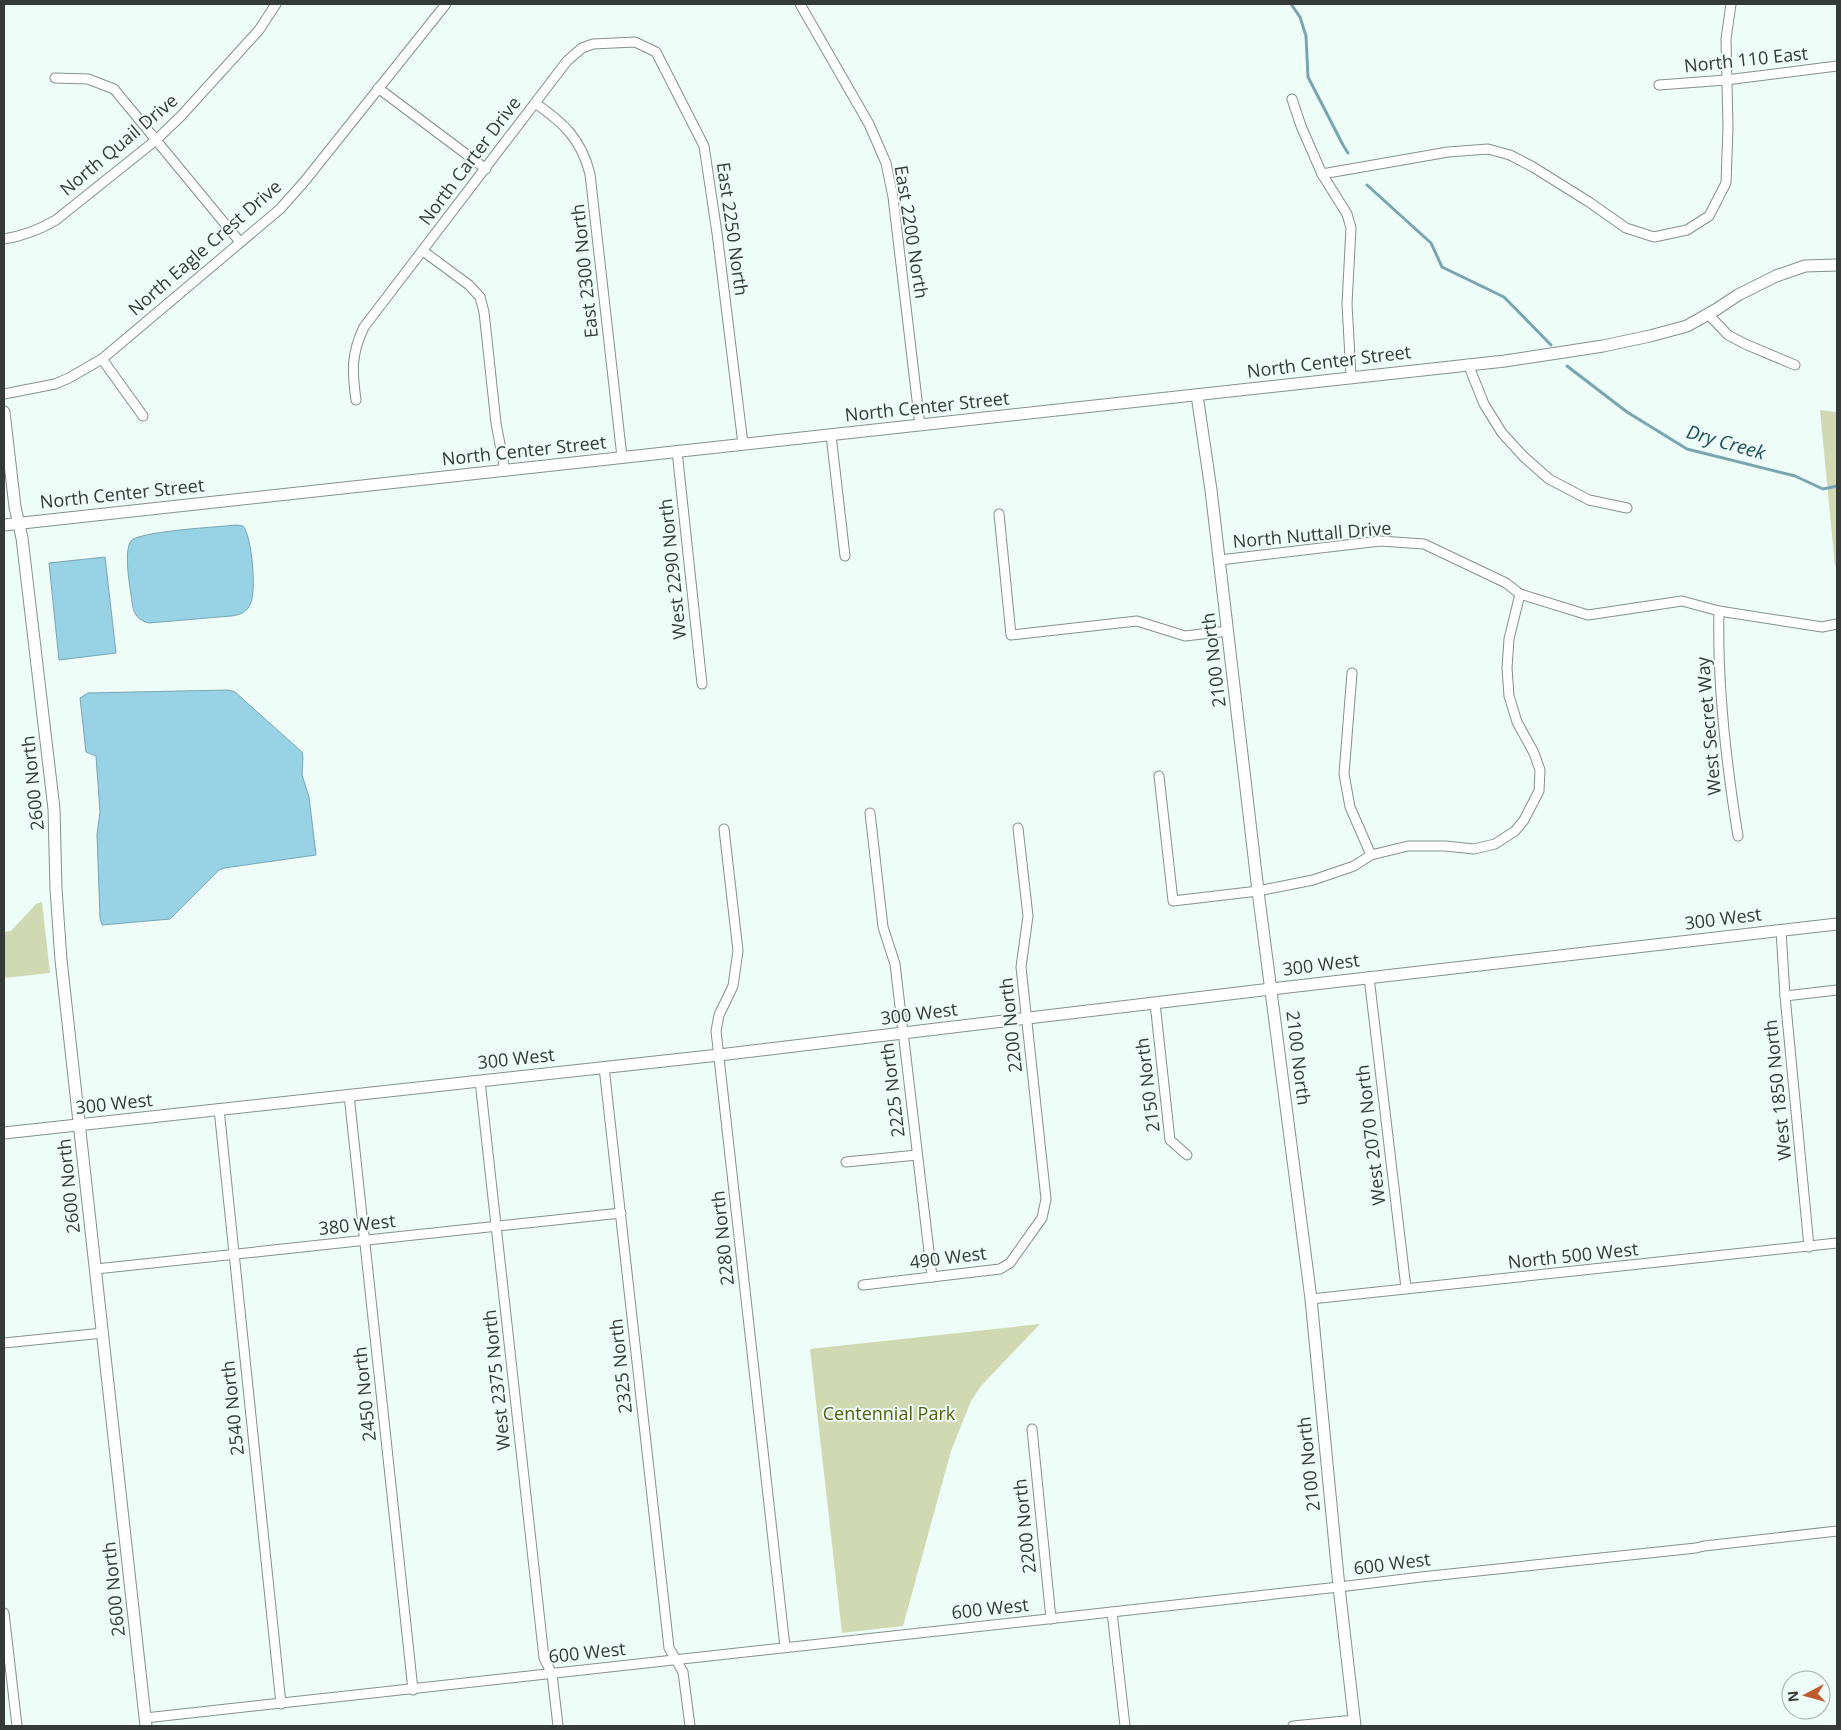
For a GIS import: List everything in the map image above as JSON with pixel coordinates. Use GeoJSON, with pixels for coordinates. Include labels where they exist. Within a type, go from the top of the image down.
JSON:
{"type":"FeatureCollection","features":[{"type":"Feature","properties":{"kind":"street","name":"North Quail Drive"},"geometry":{"type":"LineString","coordinates":[[4,239],[27,234],[56,220],[156,140],[204,92],[259,30],[276,4]]}},
{"type":"Feature","properties":{"kind":"street","name":"North Eagle Crest Drive"},"geometry":{"type":"LineString","coordinates":[[4,394],[55,384],[69,378],[102,358],[290,199],[446,4]]}},
{"type":"Feature","properties":{"kind":"street","name":"East 2200 North"},"geometry":{"type":"LineString","coordinates":[[800,4],[869,124],[886,163],[893,197],[920,425]]}},
{"type":"Feature","properties":{"kind":"street"},"geometry":{"type":"LineString","coordinates":[[1322,174],[1448,152],[1488,149],[1510,155],[1590,202],[1626,228],[1654,237],[1687,230],[1709,216],[1726,183],[1728,127],[1726,39],[1731,4]]}},
{"type":"Feature","properties":{"kind":"street","name":"North Carter Drive"},"geometry":{"type":"LineString","coordinates":[[356,400],[352,373],[353,358],[357,342],[364,327],[567,61],[582,48],[593,44],[635,42]]}},
{"type":"Feature","properties":{"kind":"street","name":"East 2250 North"},"geometry":{"type":"LineString","coordinates":[[635,42],[656,52],[704,146],[743,444]]}},
{"type":"Feature","properties":{"kind":"street","name":"North 110 East"},"geometry":{"type":"LineString","coordinates":[[1659,85],[1726,80],[1837,66]]}},
{"type":"Feature","properties":{"kind":"street"},"geometry":{"type":"LineString","coordinates":[[55,78],[88,79],[114,89],[240,242]]}},
{"type":"Feature","properties":{"kind":"street"},"geometry":{"type":"LineString","coordinates":[[378,88],[486,168]]}},
{"type":"Feature","properties":{"kind":"street"},"geometry":{"type":"LineString","coordinates":[[1292,99],[1301,126],[1322,174],[1347,214],[1351,228],[1347,305],[1351,376]]}},
{"type":"Feature","properties":{"kind":"street","name":"East 2300 North"},"geometry":{"type":"LineString","coordinates":[[535,103],[568,129],[583,152],[590,174],[622,457]]}},
{"type":"Feature","properties":{"kind":"street"},"geometry":{"type":"LineString","coordinates":[[422,251],[469,285],[480,297],[484,312],[496,423],[505,471]]}},
{"type":"Feature","properties":{"kind":"street","name":"North Center Street"},"geometry":{"type":"LineString","coordinates":[[4,525],[1196,395],[1584,349],[1650,336],[1687,326],[1738,295],[1776,276],[1805,266],[1837,266]]}},
{"type":"Feature","properties":{"kind":"street"},"geometry":{"type":"LineString","coordinates":[[1708,314],[1728,335],[1744,344],[1795,365]]}},
{"type":"Feature","properties":{"kind":"street"},"geometry":{"type":"LineString","coordinates":[[102,358],[143,416]]}},
{"type":"Feature","properties":{"kind":"street"},"geometry":{"type":"LineString","coordinates":[[1468,364],[1484,404],[1502,433],[1524,457],[1549,479],[1589,500],[1627,508]]}},
{"type":"Feature","properties":{"kind":"street","name":"2100 North"},"geometry":{"type":"LineString","coordinates":[[1196,395],[1220,560],[1258,891],[1311,1299],[1339,1587],[1355,1723]]}},
{"type":"Feature","properties":{"kind":"street","name":"2600 North"},"geometry":{"type":"LineString","coordinates":[[4,412],[15,507],[22,538],[53,799],[61,960],[146,1722]]}},
{"type":"Feature","properties":{"kind":"street"},"geometry":{"type":"LineString","coordinates":[[831,435],[845,556]]}},
{"type":"Feature","properties":{"kind":"street","name":"West 2290 North"},"geometry":{"type":"LineString","coordinates":[[677,451],[702,684]]}},
{"type":"Feature","properties":{"kind":"street"},"geometry":{"type":"LineString","coordinates":[[999,514],[1011,635],[1137,621],[1185,636],[1228,631]]}},
{"type":"Feature","properties":{"kind":"street","name":"North Nuttall Drive"},"geometry":{"type":"LineString","coordinates":[[1220,560],[1380,541],[1424,544],[1506,583],[1520,594],[1588,615],[1682,601],[1719,611],[1822,627],[1837,624]]}},
{"type":"Feature","properties":{"kind":"street"},"geometry":{"type":"LineString","coordinates":[[1159,776],[1173,901],[1258,891],[1313,880],[1354,866],[1370,855],[1408,846],[1445,846],[1474,849],[1495,844],[1515,831],[1524,820],[1540,790],[1540,770],[1534,753],[1517,722],[1509,696],[1507,668],[1509,639],[1520,594]]}},
{"type":"Feature","properties":{"kind":"street","name":"West Secret Way"},"geometry":{"type":"LineString","coordinates":[[1719,611],[1718,652],[1723,734],[1738,836]]}},
{"type":"Feature","properties":{"kind":"street"},"geometry":{"type":"LineString","coordinates":[[1352,673],[1344,774],[1350,807],[1370,855]]}},
{"type":"Feature","properties":{"kind":"street","name":"2225 North"},"geometry":{"type":"LineString","coordinates":[[870,813],[883,927],[895,964],[932,1277]]}},
{"type":"Feature","properties":{"kind":"street","name":"2200 North"},"geometry":{"type":"LineString","coordinates":[[1018,828],[1028,916],[1021,967],[1046,1199],[1042,1218]]}},
{"type":"Feature","properties":{"kind":"street","name":"2280 North"},"geometry":{"type":"LineString","coordinates":[[724,829],[738,950],[733,986],[719,1015],[716,1031],[785,1648]]}},
{"type":"Feature","properties":{"kind":"street","name":"300 West"},"geometry":{"type":"LineString","coordinates":[[4,1133],[719,1055],[1271,988],[1837,924]]}},
{"type":"Feature","properties":{"kind":"street","name":"West 1850 North"},"geometry":{"type":"LineString","coordinates":[[1781,930],[1785,996],[1809,1247]]}},
{"type":"Feature","properties":{"kind":"street","name":"West 2070 North"},"geometry":{"type":"LineString","coordinates":[[1370,977],[1406,1288]]}},
{"type":"Feature","properties":{"kind":"street"},"geometry":{"type":"LineString","coordinates":[[1785,996],[1837,990]]}},
{"type":"Feature","properties":{"kind":"street","name":"2150 North"},"geometry":{"type":"LineString","coordinates":[[1154,1003],[1170,1140],[1187,1155]]}},
{"type":"Feature","properties":{"kind":"street","name":"2325 North"},"geometry":{"type":"LineString","coordinates":[[604,1067],[669,1648],[683,1672],[690,1726]]}},
{"type":"Feature","properties":{"kind":"street","name":"West 2375 North"},"geometry":{"type":"LineString","coordinates":[[480,1081],[544,1658],[552,1674],[558,1726]]}},
{"type":"Feature","properties":{"kind":"street","name":"2450 North"},"geometry":{"type":"LineString","coordinates":[[349,1095],[413,1690]]}},
{"type":"Feature","properties":{"kind":"street","name":"2540 North"},"geometry":{"type":"LineString","coordinates":[[219,1109],[281,1704]]}},
{"type":"Feature","properties":{"kind":"street"},"geometry":{"type":"LineString","coordinates":[[846,1162],[917,1155]]}},
{"type":"Feature","properties":{"kind":"street","name":"380 West"},"geometry":{"type":"LineString","coordinates":[[96,1269],[621,1213]]}},
{"type":"Feature","properties":{"kind":"street","name":"490 West"},"geometry":{"type":"LineString","coordinates":[[863,1285],[1000,1268],[1010,1263],[1042,1218]]}},
{"type":"Feature","properties":{"kind":"street","name":"North 500 West"},"geometry":{"type":"LineString","coordinates":[[1311,1299],[1837,1244]]}},
{"type":"Feature","properties":{"kind":"street"},"geometry":{"type":"LineString","coordinates":[[4,1343],[103,1333]]}},
{"type":"Feature","properties":{"kind":"street","name":"2200 North"},"geometry":{"type":"LineString","coordinates":[[1032,1429],[1051,1619]]}},
{"type":"Feature","properties":{"kind":"street","name":"600 West"},"geometry":{"type":"LineString","coordinates":[[146,1722],[281,1704],[1837,1531]]}},
{"type":"Feature","properties":{"kind":"street"},"geometry":{"type":"LineString","coordinates":[[1112,1612],[1125,1726]]}},
{"type":"Feature","properties":{"kind":"street"},"geometry":{"type":"LineString","coordinates":[[4,1613],[17,1726]]}},
{"type":"Feature","properties":{"kind":"street"},"geometry":{"type":"LineString","coordinates":[[1293,1726],[1355,1723]]}},
{"type":"Feature","properties":{"kind":"green space"},"geometry":{"type":"Polygon","coordinates":[[[1820,410],[1837,412],[1837,565],[1835,566],[1820,410]]]}},
{"type":"Feature","properties":{"kind":"green space"},"geometry":{"type":"Polygon","coordinates":[[[42,902],[50,973],[4,978],[4,932],[11,931],[36,904],[42,902]]]}},
{"type":"Feature","properties":{"kind":"green space","name":"Centennial Park"},"geometry":{"type":"Polygon","coordinates":[[[1040,1324],[981,1386],[971,1401],[951,1451],[903,1626],[842,1633],[810,1349],[1040,1324]]]}},
{"type":"Feature","properties":{"kind":"water"},"geometry":{"type":"Polygon","coordinates":[[[236,525],[243,526],[251,552],[252,599],[244,612],[231,616],[149,623],[137,616],[132,604],[129,582],[128,552],[131,541],[163,532],[236,525]]]}},
{"type":"Feature","properties":{"kind":"water"},"geometry":{"type":"Polygon","coordinates":[[[105,557],[116,653],[59,660],[49,563],[105,557]]]}},
{"type":"Feature","properties":{"kind":"water"},"geometry":{"type":"Polygon","coordinates":[[[228,690],[235,692],[302,752],[302,775],[309,797],[316,855],[224,868],[219,870],[170,919],[102,925],[100,918],[97,834],[100,812],[96,756],[86,752],[80,698],[88,693],[228,690]]]}},
{"type":"Feature","properties":{"kind":"waterway","name":"Dry Creek"},"geometry":{"type":"LineString","coordinates":[[1291,4],[1300,17],[1306,36],[1308,77],[1348,153]]}},
{"type":"Feature","properties":{"kind":"waterway","name":"Dry Creek"},"geometry":{"type":"LineString","coordinates":[[1367,185],[1431,243],[1442,267],[1504,297],[1551,345]]}},
{"type":"Feature","properties":{"kind":"waterway","name":"Dry Creek"},"geometry":{"type":"LineString","coordinates":[[1567,366],[1627,412],[1687,449],[1795,476],[1823,489],[1837,486]]}}]}
